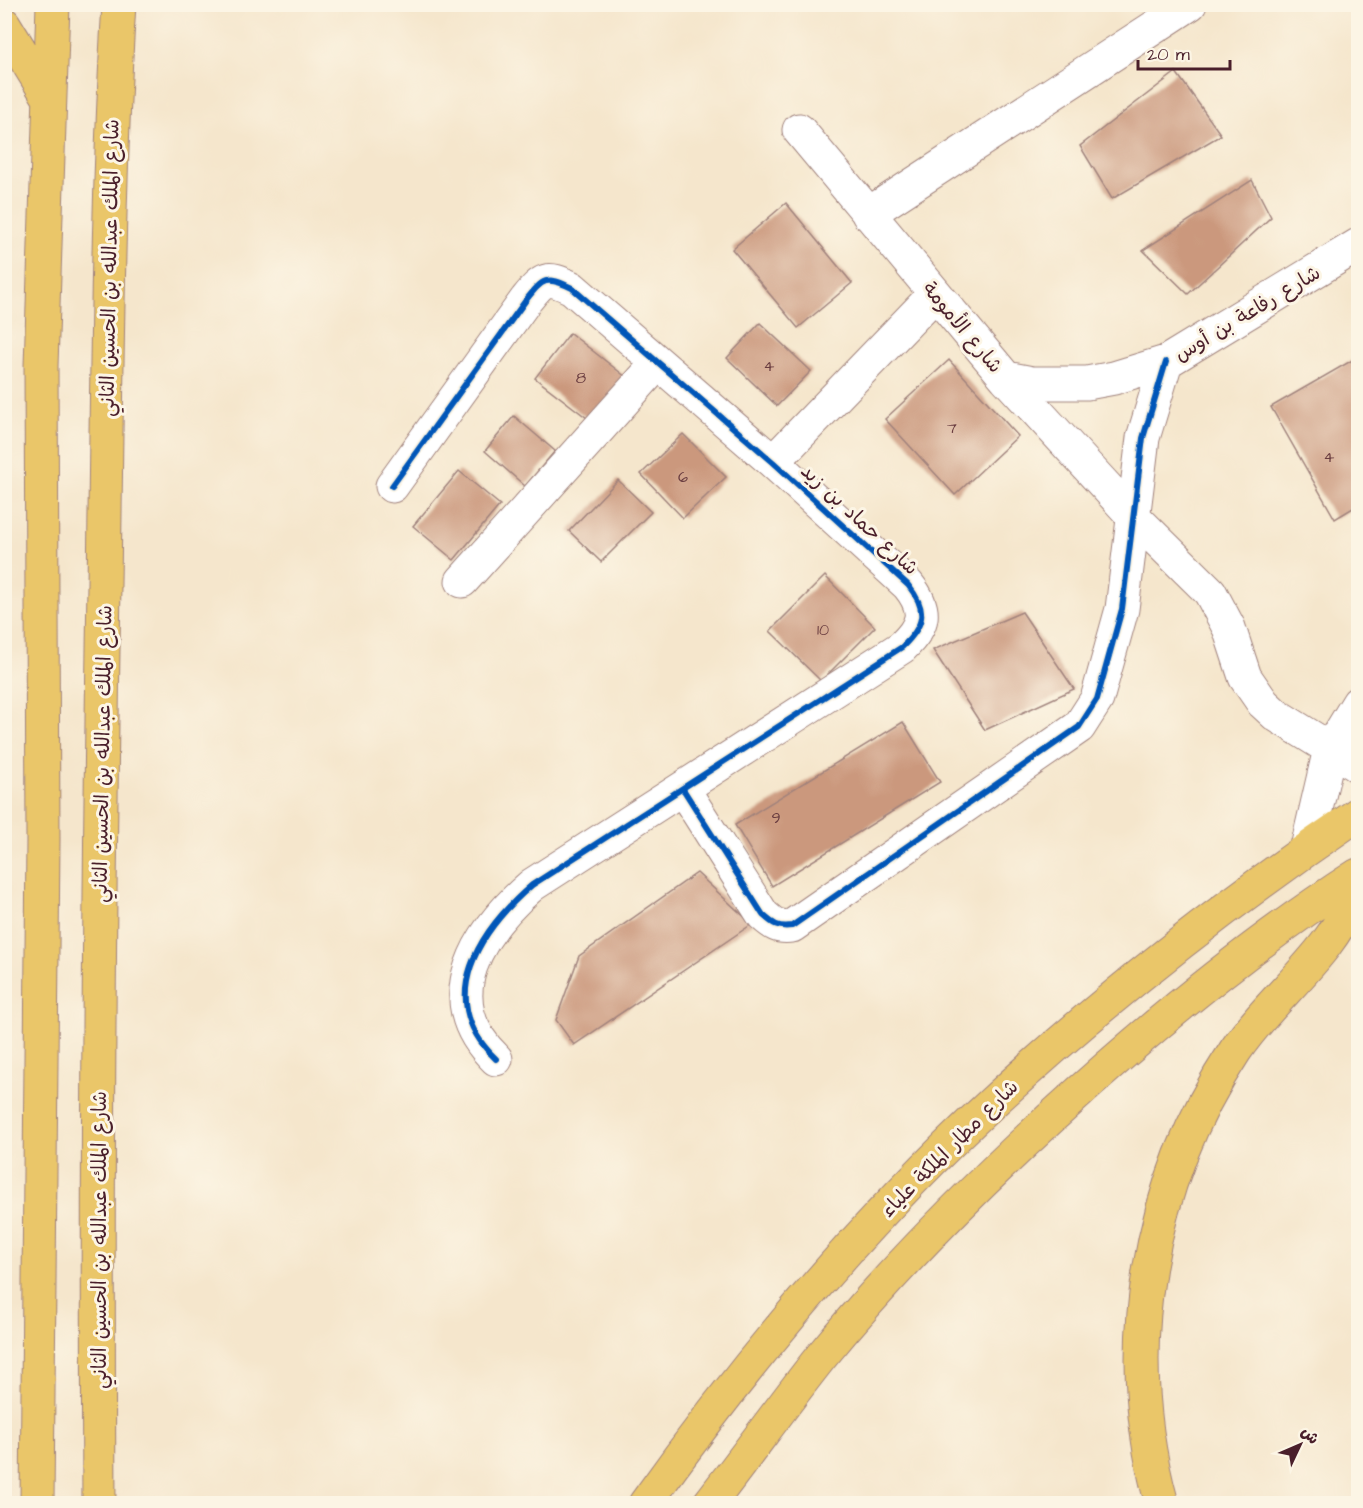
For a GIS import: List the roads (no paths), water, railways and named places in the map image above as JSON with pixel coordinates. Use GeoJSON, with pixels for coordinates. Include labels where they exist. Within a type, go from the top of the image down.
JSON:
{"type":"FeatureCollection","features":[{"type":"Feature","properties":{"kind":"highway"},"geometry":{"type":"LineString","coordinates":[[37,1503],[43,840],[40,390],[52,4]]}},
{"type":"Feature","properties":{"kind":"highway","name":"شارع الملك عبدالله بن الحسين الثاني"},"geometry":{"type":"LineString","coordinates":[[99,1503],[98,1262],[103,652],[112,139],[119,4]]}},
{"type":"Feature","properties":{"kind":"highway"},"geometry":{"type":"LineString","coordinates":[[4,24],[48,96]]}},
{"type":"Feature","properties":{"kind":"highway","name":"شارع مطار الملكة علياء"},"geometry":{"type":"LineString","coordinates":[[645,1503],[692,1438],[770,1340],[870,1227],[990,1104],[1058,1044],[1222,911],[1307,848],[1359,814]]}},
{"type":"Feature","properties":{"kind":"highway"},"geometry":{"type":"LineString","coordinates":[[710,1503],[821,1358],[897,1270],[963,1201],[1137,1040],[1269,934],[1359,875]]}},
{"type":"Feature","properties":{"kind":"highway"},"geometry":{"type":"LineString","coordinates":[[1162,1503],[1149,1458],[1142,1408],[1140,1357],[1152,1255],[1168,1192],[1189,1136],[1236,1050],[1328,942],[1359,889]]}},
{"type":"Feature","properties":{"kind":"street"},"geometry":{"type":"LineString","coordinates":[[868,214],[1190,4]]}},
{"type":"Feature","properties":{"kind":"street","name":"شارع الأمومة"},"geometry":{"type":"LineString","coordinates":[[799,130],[1006,378],[1134,517],[1210,592],[1229,628],[1245,677],[1257,696],[1276,715],[1330,749]]}},
{"type":"Feature","properties":{"kind":"street","name":"شارع رفاعة بن أوس"},"geometry":{"type":"LineString","coordinates":[[1006,378],[1032,382],[1087,383],[1114,378],[1166,362],[1359,245]]}},
{"type":"Feature","properties":{"kind":"street","name":"شارع حماد بن زيد"},"geometry":{"type":"LineString","coordinates":[[392,486],[526,300],[544,280],[551,279],[572,288],[657,364],[773,462],[908,585],[919,601],[921,623],[913,636],[893,654],[532,885],[494,922],[480,942],[471,965],[467,1005],[473,1027],[485,1049],[496,1059]]}},
{"type":"Feature","properties":{"kind":"street","name":"شارع حماد بن زيد"},"geometry":{"type":"LineString","coordinates":[[773,462],[935,294]]}},
{"type":"Feature","properties":{"kind":"street","name":"شارع رفاعة بن أوس"},"geometry":{"type":"LineString","coordinates":[[683,789],[763,915],[782,928],[803,921],[1079,727],[1097,699],[1122,609],[1143,438],[1166,362]]}},
{"type":"Feature","properties":{"kind":"street"},"geometry":{"type":"LineString","coordinates":[[462,581],[657,364]]}},
{"type":"Feature","properties":{"kind":"street"},"geometry":{"type":"LineString","coordinates":[[1307,848],[1330,749],[1359,704]]}},
{"type":"Feature","properties":{"kind":"street"},"geometry":{"type":"LineString","coordinates":[[1330,749],[1359,766]]}}]}
